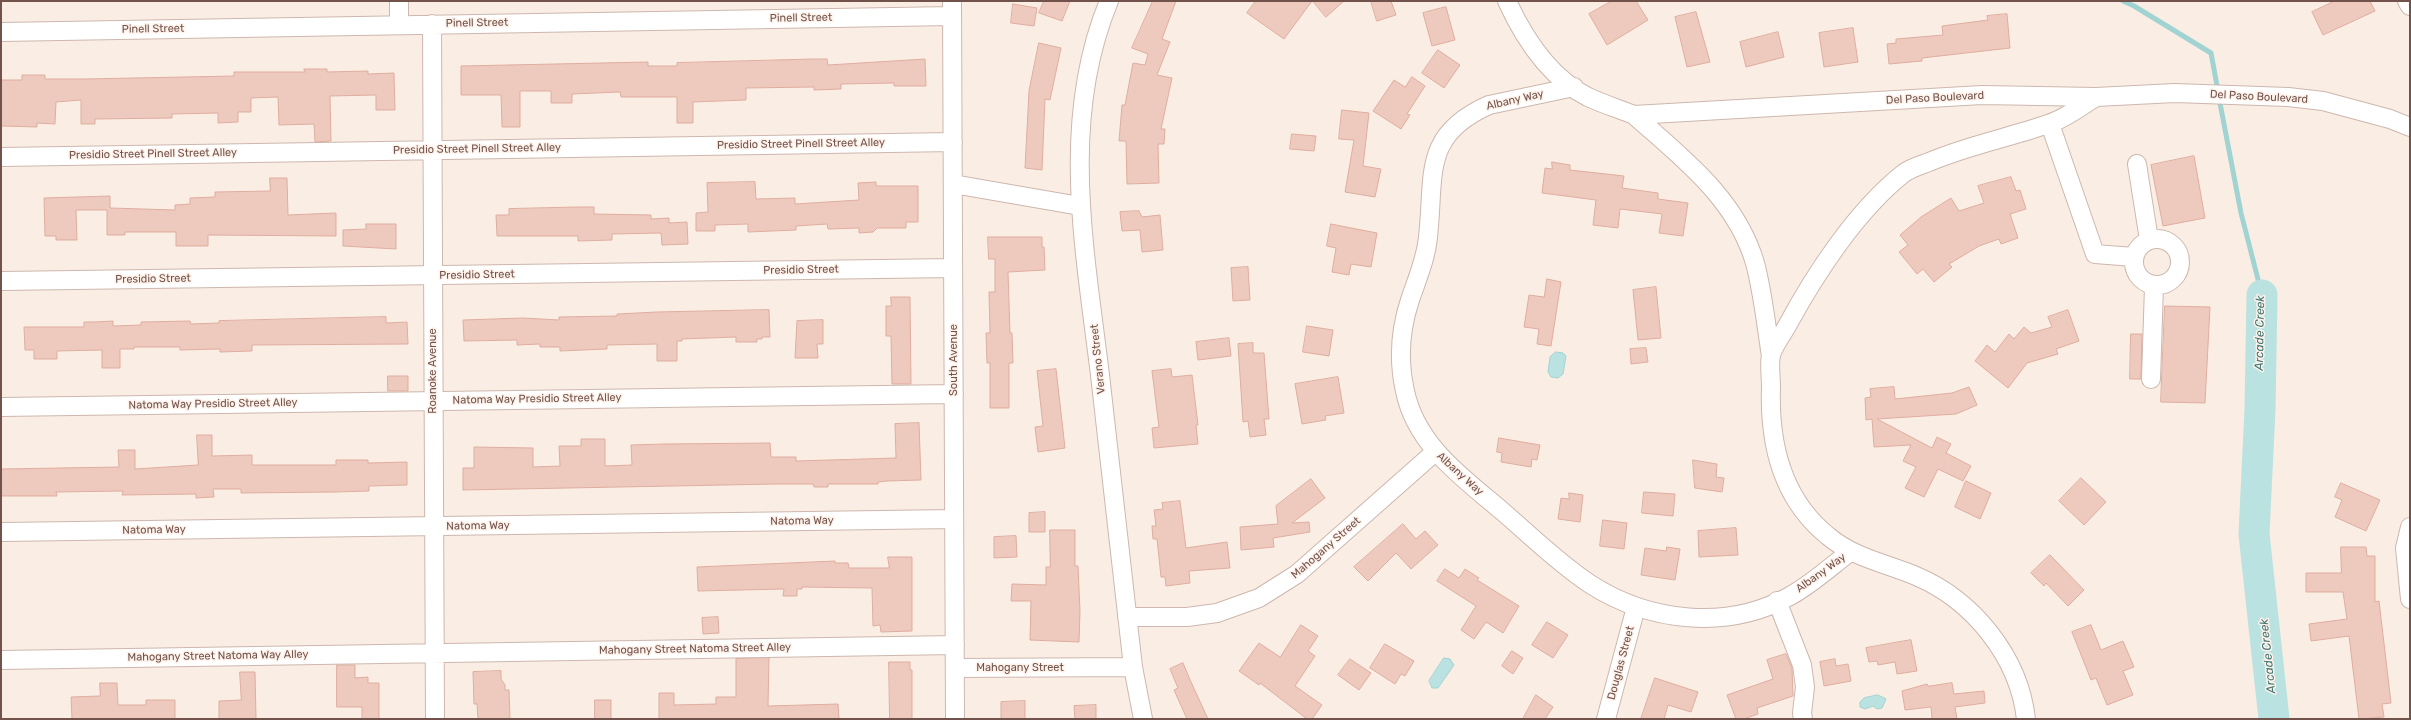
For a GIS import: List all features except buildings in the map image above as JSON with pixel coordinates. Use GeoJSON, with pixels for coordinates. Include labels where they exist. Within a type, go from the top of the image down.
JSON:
{"type":"FeatureCollection","features":[{"type":"Feature","properties":{"kind":"street"},"geometry":{"type":"LineString","coordinates":[[399,1],[399,24]]}},
{"type":"Feature","properties":{"kind":"street","name":"Verano Street"},"geometry":{"type":"LineString","coordinates":[[1110,1],[1094,49],[1087,80],[1080,128],[1080,206],[1133,668],[1143,719]]}},
{"type":"Feature","properties":{"kind":"street","name":"Del Paso Boulevard"},"geometry":{"type":"LineString","coordinates":[[1507,1],[1518,24],[1533,48],[1552,69],[1588,97],[1634,115],[1982,95],[2096,97],[2176,93],[2273,97],[2323,101],[2390,119],[2410,127]]}},
{"type":"Feature","properties":{"kind":"street"},"geometry":{"type":"LineString","coordinates":[[2407,1],[2410,6]]}},
{"type":"Feature","properties":{"kind":"street","name":"Pinell Street"},"geometry":{"type":"LineString","coordinates":[[1,32],[432,24],[952,8]]}},
{"type":"Feature","properties":{"kind":"street","name":"South Avenue"},"geometry":{"type":"LineString","coordinates":[[952,8],[955,719]]}},
{"type":"Feature","properties":{"kind":"street","name":"Roanoke Avenue"},"geometry":{"type":"LineString","coordinates":[[432,24],[435,719]]}},
{"type":"Feature","properties":{"kind":"street","name":"Albany Way"},"geometry":{"type":"LineString","coordinates":[[1574,87],[1489,105],[1478,110],[1458,124],[1449,133],[1437,154],[1430,178],[1430,217],[1427,247],[1403,326],[1400,353],[1407,399],[1414,418],[1436,452],[1446,464],[1578,575],[1612,597],[1636,607],[1670,616],[1723,617],[1763,607],[1811,583],[1850,552]]}},
{"type":"Feature","properties":{"kind":"street"},"geometry":{"type":"LineString","coordinates":[[1771,356],[1814,279],[1842,240],[1872,205],[1906,172],[1961,148],[2050,124],[2096,97]]}},
{"type":"Feature","properties":{"kind":"street"},"geometry":{"type":"LineString","coordinates":[[1634,115],[1697,171],[1716,191],[1732,213],[1745,237],[1755,263],[1771,356],[1772,433],[1782,473],[1793,496],[1808,518],[1828,536],[1850,552],[1878,564],[1916,576],[1939,588],[1960,602],[1979,620],[1995,640],[2008,662],[2018,686],[2026,719]]}},
{"type":"Feature","properties":{"kind":"street"},"geometry":{"type":"LineString","coordinates":[[2050,124],[2095,254],[2134,257]]}},
{"type":"Feature","properties":{"kind":"street","name":"Presidio Street Pinell Street Alley"},"geometry":{"type":"LineString","coordinates":[[1,157],[953,142]]}},
{"type":"Feature","properties":{"kind":"street"},"geometry":{"type":"LineString","coordinates":[[2137,164],[2149,240]]}},
{"type":"Feature","properties":{"kind":"street"},"geometry":{"type":"LineString","coordinates":[[953,184],[1080,206]]}},
{"type":"Feature","properties":{"kind":"street"},"geometry":{"type":"LineString","coordinates":[[2157,239],[2171,243],[2180,256],[2181,264],[2175,278],[2169,283],[2154,286],[2140,279],[2134,265],[2134,257],[2142,244],[2149,240],[2157,239]]}},
{"type":"Feature","properties":{"kind":"street","name":"Presidio Street"},"geometry":{"type":"LineString","coordinates":[[1,281],[953,268]]}},
{"type":"Feature","properties":{"kind":"street"},"geometry":{"type":"LineString","coordinates":[[2151,379],[2154,286]]}},
{"type":"Feature","properties":{"kind":"street","name":"Natoma Way Presidio Street Alley"},"geometry":{"type":"LineString","coordinates":[[1,407],[954,394]]}},
{"type":"Feature","properties":{"kind":"street","name":"Mahogany Street"},"geometry":{"type":"LineString","coordinates":[[1127,618],[1195,616],[1217,613],[1259,598],[1297,574],[1436,452]]}},
{"type":"Feature","properties":{"kind":"street","name":"Natoma Way"},"geometry":{"type":"LineString","coordinates":[[1,532],[954,519]]}},
{"type":"Feature","properties":{"kind":"street"},"geometry":{"type":"LineString","coordinates":[[2410,527],[2405,548],[2410,599]]}},
{"type":"Feature","properties":{"kind":"street"},"geometry":{"type":"LineString","coordinates":[[1777,601],[1802,664],[1805,687],[1802,713],[1803,719]]}},
{"type":"Feature","properties":{"kind":"street","name":"Douglas Street"},"geometry":{"type":"LineString","coordinates":[[1606,719],[1636,607]]}},
{"type":"Feature","properties":{"kind":"street","name":"Mahogany Street Natoma Street Alley"},"geometry":{"type":"LineString","coordinates":[[435,652],[955,645]]}},
{"type":"Feature","properties":{"kind":"street","name":"Mahogany Street Natoma Way Alley"},"geometry":{"type":"LineString","coordinates":[[1,660],[435,652]]}},
{"type":"Feature","properties":{"kind":"street","name":"Mahogany Street"},"geometry":{"type":"LineString","coordinates":[[955,668],[1133,668]]}},
{"type":"Feature","properties":{"kind":"water"},"geometry":{"type":"Polygon","coordinates":[[[1556,352],[1563,353],[1566,356],[1563,374],[1558,378],[1551,377],[1548,372],[1550,357],[1556,352]]]}},
{"type":"Feature","properties":{"kind":"water"},"geometry":{"type":"Polygon","coordinates":[[[1444,658],[1450,659],[1454,665],[1438,688],[1432,688],[1429,681],[1444,658]]]}},
{"type":"Feature","properties":{"kind":"water"},"geometry":{"type":"Polygon","coordinates":[[[1878,695],[1886,699],[1882,708],[1877,709],[1873,706],[1865,709],[1860,707],[1860,702],[1864,698],[1878,695]]]}},
{"type":"Feature","properties":{"kind":"waterway","name":"Arcade Creek"},"geometry":{"type":"LineString","coordinates":[[2123,1],[2134,6],[2211,53],[2218,91]]}},
{"type":"Feature","properties":{"kind":"waterway","name":"Arcade Creek"},"geometry":{"type":"LineString","coordinates":[[2219,98],[2241,213],[2262,295]]}},
{"type":"Feature","properties":{"kind":"waterway","name":"Arcade Creek"},"geometry":{"type":"LineString","coordinates":[[2262,295],[2260,409],[2254,534],[2274,719]]}}]}
